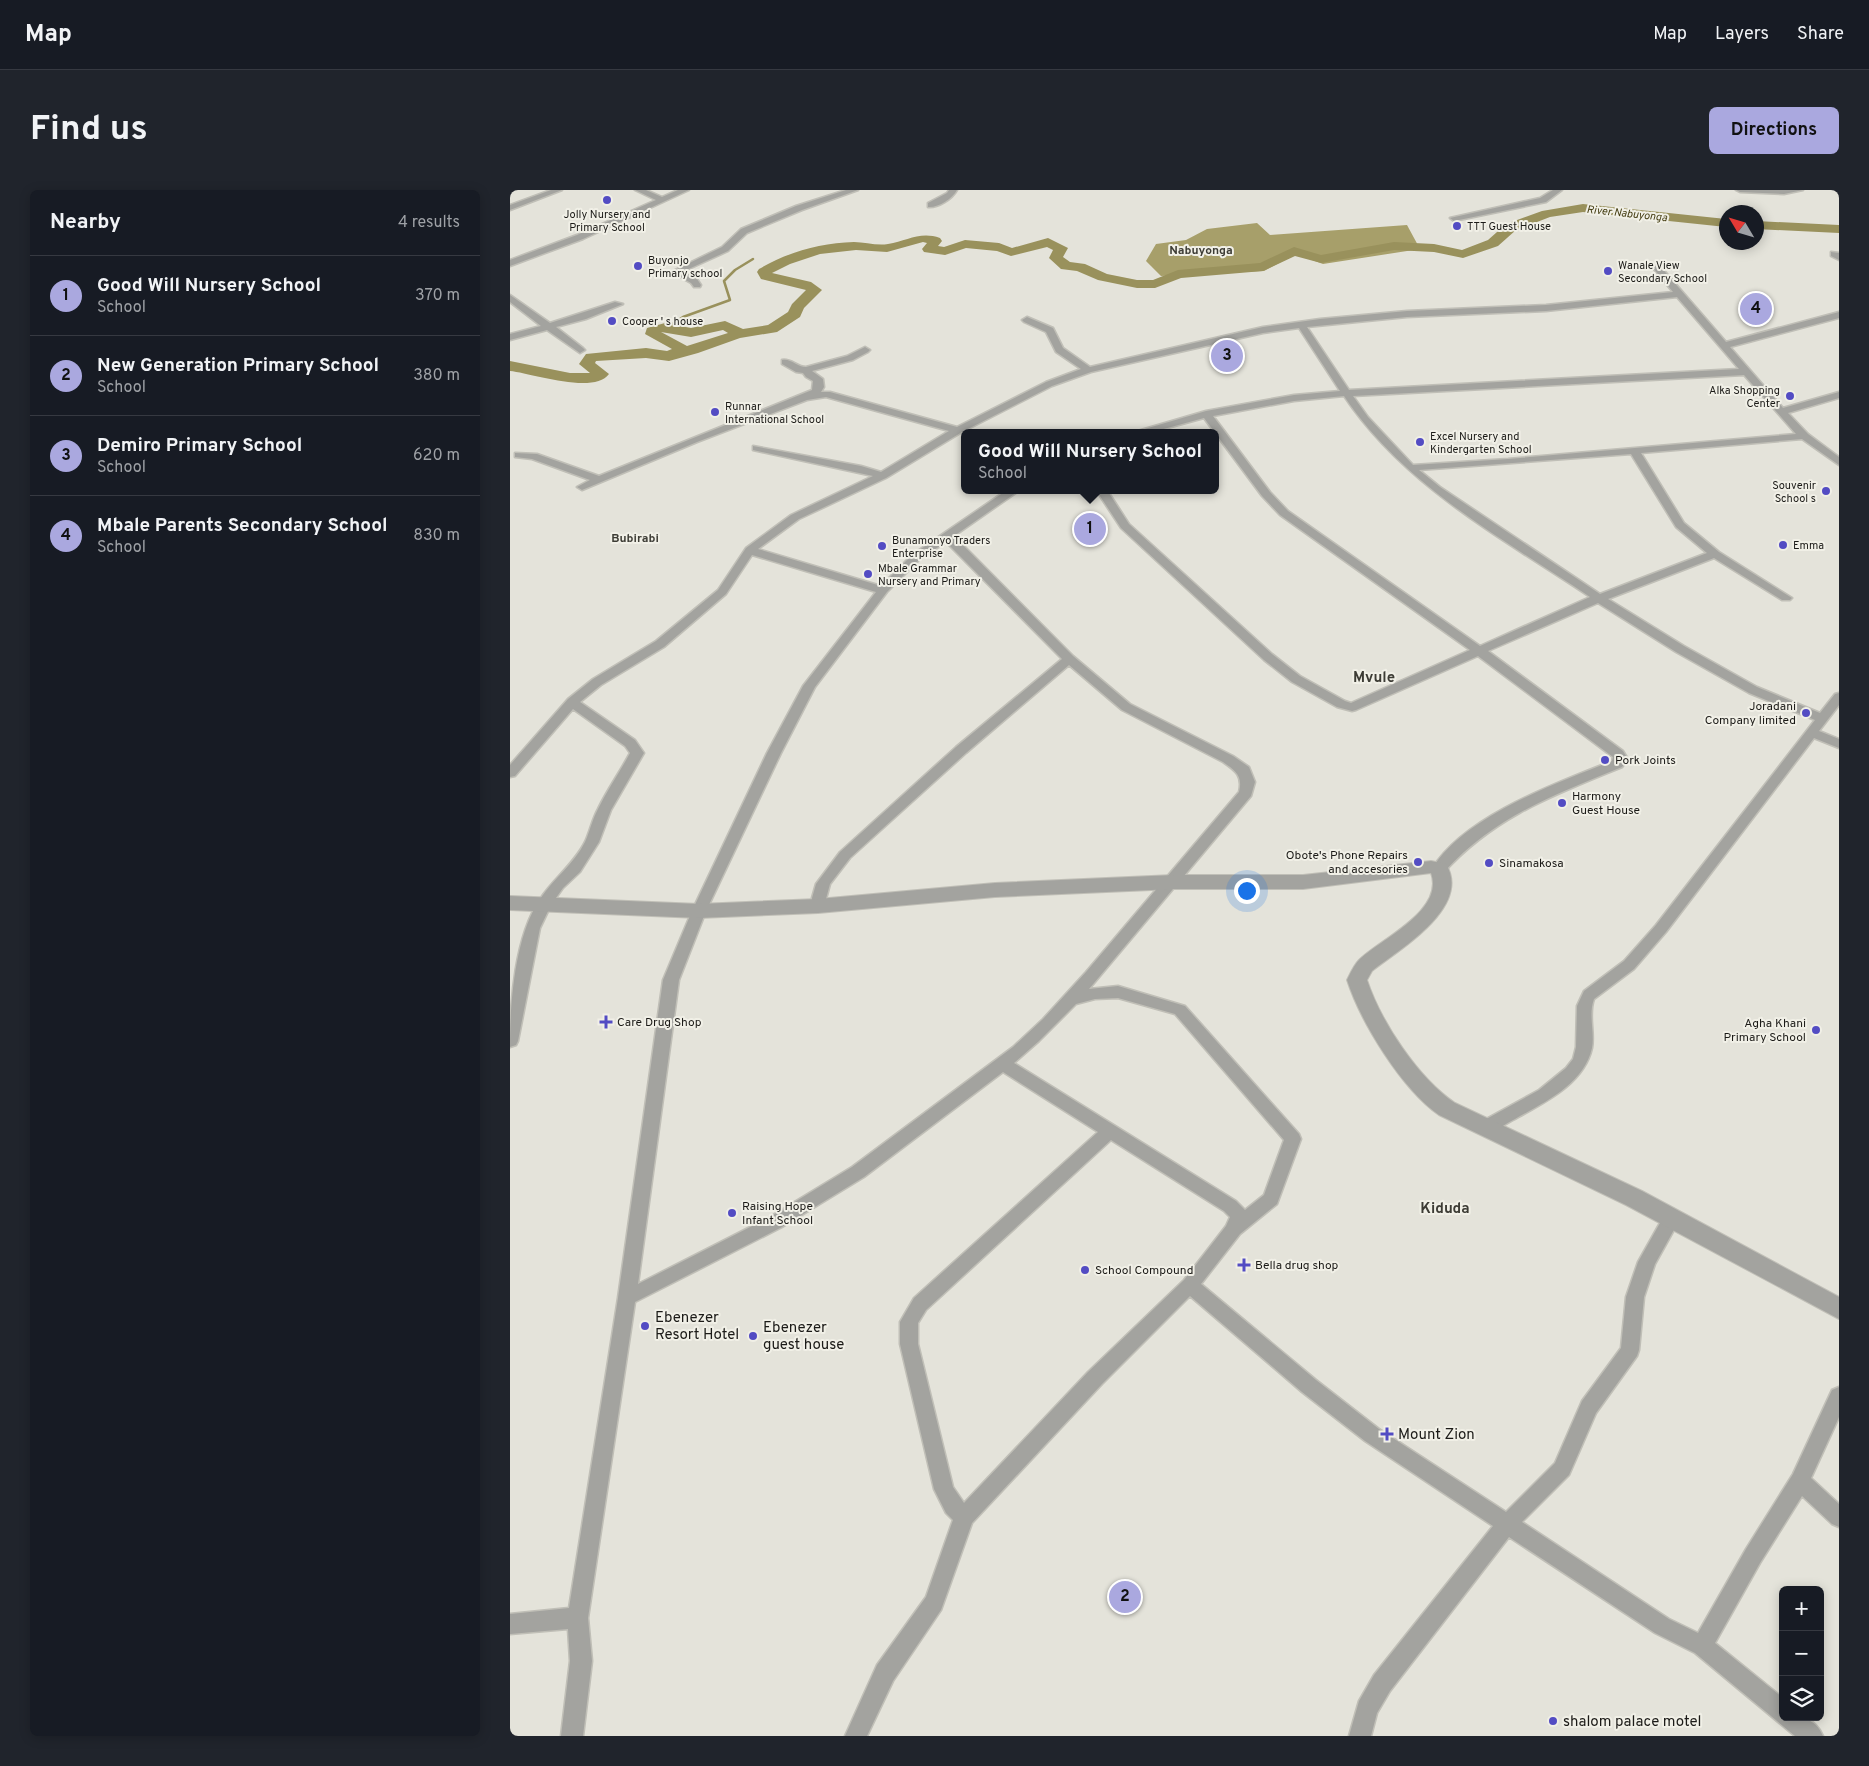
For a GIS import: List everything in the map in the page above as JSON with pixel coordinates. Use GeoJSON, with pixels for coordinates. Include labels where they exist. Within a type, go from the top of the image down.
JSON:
{"type":"FeatureCollection","features":[{"type":"Feature","properties":{"kind":"street"},"geometry":{"type":"LineString","coordinates":[[510,208],[558,190]]}},
{"type":"Feature","properties":{"kind":"street"},"geometry":{"type":"LineString","coordinates":[[639,190],[662,200]]}},
{"type":"Feature","properties":{"kind":"street"},"geometry":{"type":"LineString","coordinates":[[510,263],[580,236],[685,190]]}},
{"type":"Feature","properties":{"kind":"street"},"geometry":{"type":"LineString","coordinates":[[697,285],[694,280],[675,272],[725,249],[744,231],[799,208],[854,190]]}},
{"type":"Feature","properties":{"kind":"street"},"geometry":{"type":"LineString","coordinates":[[931,205],[950,195],[953,190]]}},
{"type":"Feature","properties":{"kind":"street"},"geometry":{"type":"LineString","coordinates":[[1454,218],[1543,200],[1558,190]]}},
{"type":"Feature","properties":{"kind":"street"},"geometry":{"type":"LineString","coordinates":[[1740,190],[1775,192],[1799,190]]}},
{"type":"Feature","properties":{"kind":"street"},"geometry":{"type":"LineString","coordinates":[[1658,268],[1781,412],[1804,436],[1839,462]]}},
{"type":"Feature","properties":{"kind":"street"},"geometry":{"type":"LineString","coordinates":[[510,773],[572,702],[597,682],[660,644],[704,608],[722,592],[750,550],[795,517],[882,476],[958,430],[1049,384],[1088,370],[1263,330],[1352,318],[1546,308],[1679,294]]}},
{"type":"Feature","properties":{"kind":"street"},"geometry":{"type":"LineString","coordinates":[[510,298],[546,327],[580,350]]}},
{"type":"Feature","properties":{"kind":"street"},"geometry":{"type":"LineString","coordinates":[[510,337],[618,304]]}},
{"type":"Feature","properties":{"kind":"street"},"geometry":{"type":"LineString","coordinates":[[1725,345],[1839,315]]}},
{"type":"Feature","properties":{"kind":"street"},"geometry":{"type":"LineString","coordinates":[[1027,320],[1050,330],[1059,350],[1088,370]]}},
{"type":"Feature","properties":{"kind":"street"},"geometry":{"type":"LineString","coordinates":[[1302,326],[1364,419],[1410,468],[1436,489],[1599,598],[1680,649],[1753,690],[1822,718]]}},
{"type":"Feature","properties":{"kind":"street"},"geometry":{"type":"LineString","coordinates":[[785,362],[799,370],[806,370],[850,358],[865,350]]}},
{"type":"Feature","properties":{"kind":"street"},"geometry":{"type":"LineString","coordinates":[[582,487],[693,440],[816,392],[819,387],[818,379],[809,375],[806,370]]}},
{"type":"Feature","properties":{"kind":"street"},"geometry":{"type":"LineString","coordinates":[[1151,429],[1206,414],[1294,398],[1345,392],[1746,372]]}},
{"type":"Feature","properties":{"kind":"street"},"geometry":{"type":"LineString","coordinates":[[805,397],[826,394],[958,430]]}},
{"type":"Feature","properties":{"kind":"street"},"geometry":{"type":"LineString","coordinates":[[1781,412],[1839,395]]}},
{"type":"Feature","properties":{"kind":"street"},"geometry":{"type":"LineString","coordinates":[[1206,414],[1217,429]]}},
{"type":"Feature","properties":{"kind":"street"},"geometry":{"type":"LineString","coordinates":[[1219,431],[1266,494],[1284,513],[1479,651],[1618,754],[1621,759],[1617,764],[1568,783],[1498,818],[1471,837],[1439,869]]}},
{"type":"Feature","properties":{"kind":"street"},"geometry":{"type":"LineString","coordinates":[[1410,468],[1508,462],[1804,436]]}},
{"type":"Feature","properties":{"kind":"street"},"geometry":{"type":"LineString","coordinates":[[757,448],[861,469],[882,476]]}},
{"type":"Feature","properties":{"kind":"street"},"geometry":{"type":"LineString","coordinates":[[1634,451],[1680,525],[1715,554],[1786,598]]}},
{"type":"Feature","properties":{"kind":"street"},"geometry":{"type":"LineString","coordinates":[[519,455],[533,456],[600,480]]}},
{"type":"Feature","properties":{"kind":"street"},"geometry":{"type":"LineString","coordinates":[[572,1736],[581,1661],[578,1618],[627,1298],[671,980],[699,910],[774,753],[809,686],[883,590],[916,557],[1010,494]]}},
{"type":"Feature","properties":{"kind":"street"},"geometry":{"type":"LineString","coordinates":[[1104,494],[1125,526],[1246,639],[1296,678],[1341,704],[1352,707],[1599,598],[1715,554]]}},
{"type":"Feature","properties":{"kind":"street"},"geometry":{"type":"LineString","coordinates":[[627,1298],[776,1222],[858,1172],[1018,1052],[1069,1000],[1174,882],[1246,793],[1248,782],[1244,770],[1228,759],[1126,707],[1069,659],[947,536]]}},
{"type":"Feature","properties":{"kind":"street"},"geometry":{"type":"LineString","coordinates":[[750,550],[772,559],[883,590]]}},
{"type":"Feature","properties":{"kind":"street"},"geometry":{"type":"LineString","coordinates":[[818,906],[819,890],[831,871],[845,855],[961,750],[1069,659]]}},
{"type":"Feature","properties":{"kind":"street"},"geometry":{"type":"LineString","coordinates":[[1485,1128],[1562,1083],[1581,1061],[1584,1048],[1585,1005],[1588,995],[1632,962],[1839,698]]}},
{"type":"Feature","properties":{"kind":"street"},"geometry":{"type":"LineString","coordinates":[[510,1041],[533,928],[545,903],[558,885],[575,869],[592,842],[604,810],[636,753],[630,743],[572,702]]}},
{"type":"Feature","properties":{"kind":"street"},"geometry":{"type":"LineString","coordinates":[[1811,732],[1839,744]]}},
{"type":"Feature","properties":{"kind":"street"},"geometry":{"type":"LineString","coordinates":[[510,903],[699,910],[818,906],[995,890],[1174,882],[1303,882],[1431,867],[1439,869]]}},
{"type":"Feature","properties":{"kind":"street"},"geometry":{"type":"LineString","coordinates":[[1439,869],[1443,880],[1441,894],[1427,918],[1365,966],[1356,980],[1362,995],[1401,1063],[1420,1087],[1447,1110],[1672,1219],[1839,1309]]}},
{"type":"Feature","properties":{"kind":"street"},"geometry":{"type":"LineString","coordinates":[[856,1736],[885,1673],[934,1603],[964,1517],[1095,1378],[1190,1285],[1233,1230],[1271,1199],[1293,1139],[1180,1010],[1118,992],[1095,993],[1069,1000]]}},
{"type":"Feature","properties":{"kind":"street"},"geometry":{"type":"LineString","coordinates":[[1002,1064],[1111,1130],[1230,1206],[1239,1216],[1233,1230]]}},
{"type":"Feature","properties":{"kind":"street"},"geometry":{"type":"LineString","coordinates":[[964,1517],[953,1506],[944,1489],[909,1344],[909,1322],[920,1304],[1111,1130]]}},
{"type":"Feature","properties":{"kind":"street"},"geometry":{"type":"LineString","coordinates":[[1360,1736],[1367,1709],[1382,1683],[1508,1524],[1562,1469],[1589,1407],[1630,1350],[1635,1297],[1647,1262],[1672,1219]]}},
{"type":"Feature","properties":{"kind":"street"},"geometry":{"type":"LineString","coordinates":[[1190,1285],[1308,1386],[1372,1435],[1662,1626],[1702,1646],[1779,1709]]}},
{"type":"Feature","properties":{"kind":"street"},"geometry":{"type":"LineString","coordinates":[[1702,1646],[1753,1556],[1800,1481],[1839,1396]]}},
{"type":"Feature","properties":{"kind":"street"},"geometry":{"type":"LineString","coordinates":[[1800,1481],[1839,1517]]}},
{"type":"Feature","properties":{"kind":"street"},"geometry":{"type":"LineString","coordinates":[[510,1624],[578,1618]]}},
{"type":"Feature","properties":{"kind":"street"},"geometry":{"type":"LineString","coordinates":[[1794,1721],[1812,1736]]}},
{"type":"Feature","properties":{"kind":"shaded area"},"geometry":{"type":"Polygon","coordinates":[[[1257,223],[1270,235],[1407,225],[1420,249],[1323,264],[1296,254],[1264,271],[1161,276],[1146,261],[1156,244],[1186,240],[1207,229],[1257,223]]]}},
{"type":"Feature","properties":{"kind":"waterway","name":"River Nabuyonga"},"geometry":{"type":"LineString","coordinates":[[681,351],[680,347],[652,334],[652,331],[661,327],[669,327],[691,332],[725,325],[741,334],[772,329],[795,314],[797,307],[815,290],[806,285],[766,276],[764,272],[796,256],[844,246],[887,248],[923,238],[935,241],[929,249],[945,251],[965,244],[999,247],[1011,252],[1048,242],[1061,248],[1056,258],[1066,266],[1080,267],[1103,277],[1137,284],[1155,284],[1178,274],[1263,267],[1294,251],[1321,259],[1394,246],[1434,248],[1463,254],[1493,243],[1511,227],[1547,214],[1583,208],[1719,222]]}},
{"type":"Feature","properties":{"kind":"waterway","name":"River Nabuyonga"},"geometry":{"type":"LineString","coordinates":[[1764,225],[1839,229]]}},
{"type":"Feature","properties":{"kind":"waterway"},"geometry":{"type":"LineString","coordinates":[[669,326],[683,317],[730,300],[724,281],[735,270],[753,259]]}},
{"type":"Feature","properties":{"kind":"waterway"},"geometry":{"type":"LineString","coordinates":[[681,351],[693,350],[734,336]]}},
{"type":"Feature","properties":{"kind":"waterway","name":"River Nabuyonga"},"geometry":{"type":"LineString","coordinates":[[510,366],[582,378],[601,374],[587,364],[591,357],[646,353],[669,356],[681,351]]}},
{"type":"Feature","properties":{"kind":"place","name":"Jolly Nursery and Primary School"},"geometry":{"type":"Point","coordinates":[607,200]}},
{"type":"Feature","properties":{"kind":"place","name":"TTT Guest House"},"geometry":{"type":"Point","coordinates":[1457,226]}},
{"type":"Feature","properties":{"kind":"place","name":"Buyonjo Primary school"},"geometry":{"type":"Point","coordinates":[638,266]}},
{"type":"Feature","properties":{"kind":"place","name":"Wanale View Secondary School"},"geometry":{"type":"Point","coordinates":[1608,271]}},
{"type":"Feature","properties":{"kind":"place","name":"Mbale Parents Secondary School"},"geometry":{"type":"Point","coordinates":[1756,309]}},
{"type":"Feature","properties":{"kind":"place","name":"Cooper ' s house"},"geometry":{"type":"Point","coordinates":[612,321]}},
{"type":"Feature","properties":{"kind":"place","name":"Demiro Primary School"},"geometry":{"type":"Point","coordinates":[1227,356]}},
{"type":"Feature","properties":{"kind":"place","name":"Alka Shopping Center"},"geometry":{"type":"Point","coordinates":[1790,396]}},
{"type":"Feature","properties":{"kind":"place","name":"Runnar International School"},"geometry":{"type":"Point","coordinates":[715,412]}},
{"type":"Feature","properties":{"kind":"place","name":"Excel Nursery and Kindergarten School"},"geometry":{"type":"Point","coordinates":[1420,442]}},
{"type":"Feature","properties":{"kind":"place","name":"Souvenir School s"},"geometry":{"type":"Point","coordinates":[1826,491]}},
{"type":"Feature","properties":{"kind":"place","name":"Good Will Nursery School"},"geometry":{"type":"Point","coordinates":[1090,529]}},
{"type":"Feature","properties":{"kind":"place","name":"Emma"},"geometry":{"type":"Point","coordinates":[1783,545]}},
{"type":"Feature","properties":{"kind":"place","name":"Bunamonyo Traders Enterprise"},"geometry":{"type":"Point","coordinates":[882,546]}},
{"type":"Feature","properties":{"kind":"place","name":"Mbale Grammar Nursery and Primary"},"geometry":{"type":"Point","coordinates":[868,574]}},
{"type":"Feature","properties":{"kind":"place","name":"Joradani Company limited"},"geometry":{"type":"Point","coordinates":[1806,713]}},
{"type":"Feature","properties":{"kind":"place","name":"Pork Joints"},"geometry":{"type":"Point","coordinates":[1605,760]}},
{"type":"Feature","properties":{"kind":"place","name":"Harmony Guest House"},"geometry":{"type":"Point","coordinates":[1562,803]}},
{"type":"Feature","properties":{"kind":"place","name":"Obote's Phone Repairs and accesories"},"geometry":{"type":"Point","coordinates":[1418,862]}},
{"type":"Feature","properties":{"kind":"place","name":"Sinamakosa"},"geometry":{"type":"Point","coordinates":[1489,863]}},
{"type":"Feature","properties":{"kind":"place","name":"Care Drug Shop"},"geometry":{"type":"Point","coordinates":[606,1022]}},
{"type":"Feature","properties":{"kind":"place","name":"Agha Khani Primary School"},"geometry":{"type":"Point","coordinates":[1816,1030]}},
{"type":"Feature","properties":{"kind":"place","name":"Raising Hope Infant School"},"geometry":{"type":"Point","coordinates":[732,1213]}},
{"type":"Feature","properties":{"kind":"place","name":"Bella drug shop"},"geometry":{"type":"Point","coordinates":[1244,1265]}},
{"type":"Feature","properties":{"kind":"place","name":"School Compound"},"geometry":{"type":"Point","coordinates":[1085,1270]}},
{"type":"Feature","properties":{"kind":"place","name":"Ebenezer Resort Hotel"},"geometry":{"type":"Point","coordinates":[645,1326]}},
{"type":"Feature","properties":{"kind":"place","name":"Ebenezer guest house"},"geometry":{"type":"Point","coordinates":[753,1336]}},
{"type":"Feature","properties":{"kind":"place","name":"Mount Zion"},"geometry":{"type":"Point","coordinates":[1387,1434]}},
{"type":"Feature","properties":{"kind":"place","name":"New Generation Primary School"},"geometry":{"type":"Point","coordinates":[1125,1597]}},
{"type":"Feature","properties":{"kind":"place","name":"shalom palace motel"},"geometry":{"type":"Point","coordinates":[1553,1721]}},
{"type":"Feature","properties":{"kind":"district","name":"Nabuyonga"},"geometry":{"type":"Point","coordinates":[1201,250]}},
{"type":"Feature","properties":{"kind":"district","name":"Bubirabi"},"geometry":{"type":"Point","coordinates":[635,538]}},
{"type":"Feature","properties":{"kind":"district","name":"Mvule"},"geometry":{"type":"Point","coordinates":[1374,677]}},
{"type":"Feature","properties":{"kind":"district","name":"Kiduda"},"geometry":{"type":"Point","coordinates":[1445,1208]}}]}
